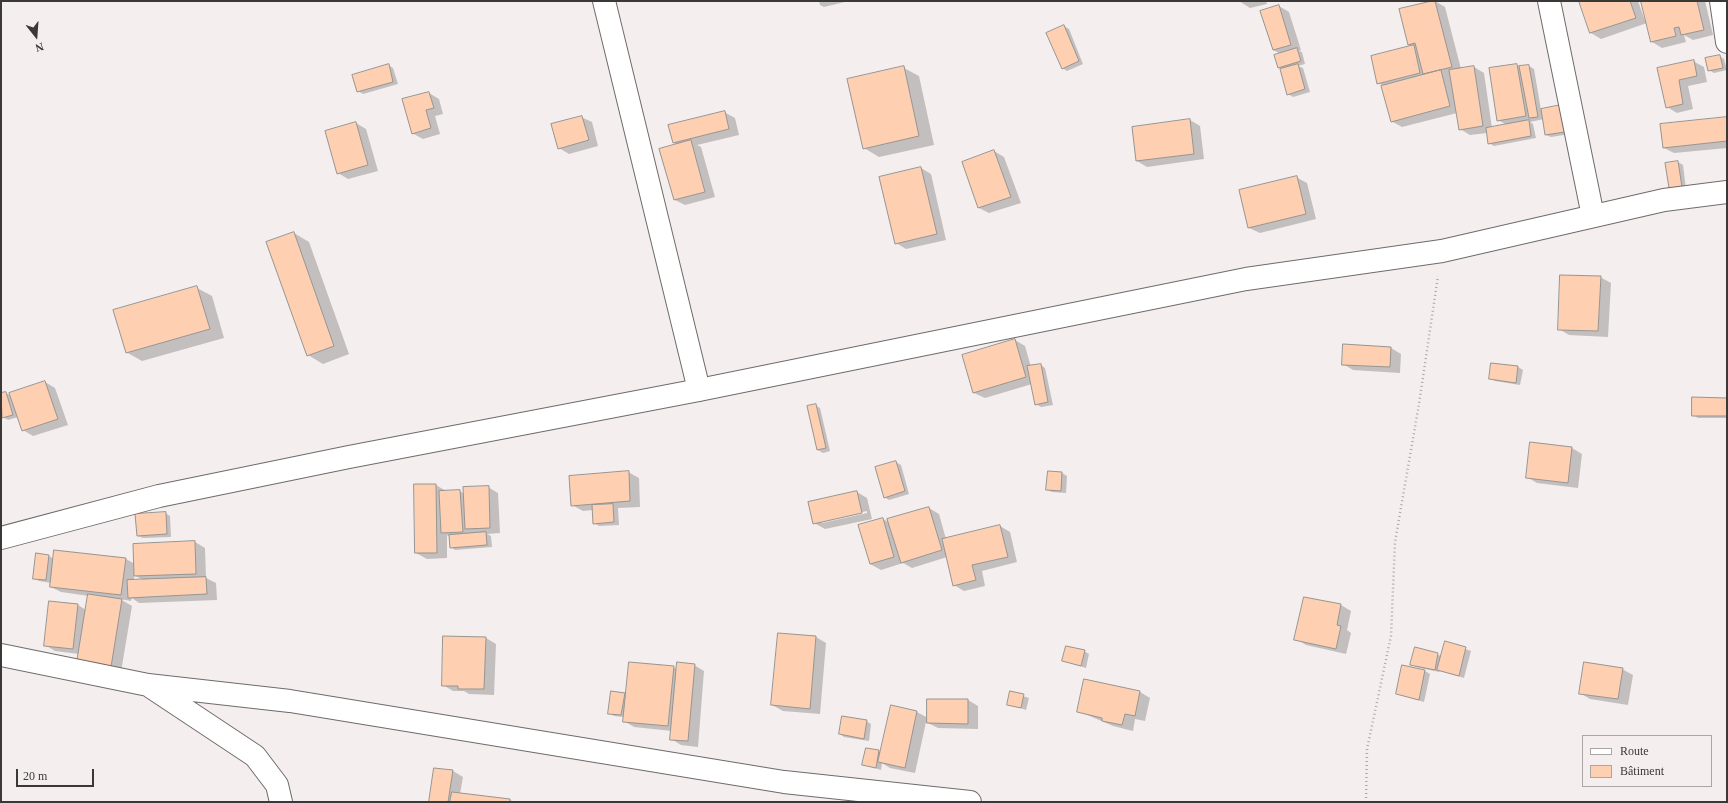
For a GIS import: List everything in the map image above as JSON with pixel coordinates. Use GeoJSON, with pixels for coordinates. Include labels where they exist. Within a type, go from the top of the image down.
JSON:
{"type":"FeatureCollection","features":[{"type":"Feature","properties":{"kind":"street"},"geometry":{"type":"LineString","coordinates":[[604,1],[699,390]]}},
{"type":"Feature","properties":{"kind":"street"},"geometry":{"type":"LineString","coordinates":[[1549,1],[1593,216]]}},
{"type":"Feature","properties":{"kind":"street"},"geometry":{"type":"LineString","coordinates":[[1721,1],[1727,42]]}},
{"type":"Feature","properties":{"kind":"street"},"geometry":{"type":"LineString","coordinates":[[1,538],[159,496],[349,457],[699,390],[1246,279],[1442,251],[1664,200],[1727,192]]}},
{"type":"Feature","properties":{"kind":"street"},"geometry":{"type":"LineString","coordinates":[[1,655],[148,686],[290,701],[784,782],[970,802]]}},
{"type":"Feature","properties":{"kind":"street"},"geometry":{"type":"LineString","coordinates":[[148,686],[255,756],[277,785],[281,802]]}},
{"type":"Feature","properties":{"kind":"path"},"geometry":{"type":"LineString","coordinates":[[1366,802],[1367,749],[1391,636],[1395,542],[1419,404],[1442,251]]}},
{"type":"Feature","properties":{"kind":"building"},"geometry":{"type":"Polygon","coordinates":[[[1435,1],[1452,67],[1423,74],[1415,43],[1408,45],[1399,9],[1435,1]]]}},
{"type":"Feature","properties":{"kind":"building"},"geometry":{"type":"Polygon","coordinates":[[[1579,1],[1630,1],[1636,18],[1590,33],[1579,1]]]}},
{"type":"Feature","properties":{"kind":"building"},"geometry":{"type":"Polygon","coordinates":[[[1641,1],[1697,1],[1704,30],[1681,35],[1679,27],[1674,28],[1676,36],[1651,42],[1641,1]]]}},
{"type":"Feature","properties":{"kind":"building"},"geometry":{"type":"Polygon","coordinates":[[[1279,5],[1291,45],[1273,50],[1260,11],[1279,5]]]}},
{"type":"Feature","properties":{"kind":"building"},"geometry":{"type":"Polygon","coordinates":[[[1064,25],[1079,61],[1062,69],[1046,33],[1064,25]]]}},
{"type":"Feature","properties":{"kind":"building"},"geometry":{"type":"Polygon","coordinates":[[[1414,45],[1420,73],[1377,84],[1371,56],[1414,45]]]}},
{"type":"Feature","properties":{"kind":"building"},"geometry":{"type":"Polygon","coordinates":[[[1297,48],[1301,61],[1278,68],[1274,55],[1297,48]]]}},
{"type":"Feature","properties":{"kind":"building"},"geometry":{"type":"Polygon","coordinates":[[[1720,55],[1723,68],[1708,71],[1705,58],[1720,55]]]}},
{"type":"Feature","properties":{"kind":"building"},"geometry":{"type":"Polygon","coordinates":[[[1694,60],[1697,76],[1679,80],[1683,104],[1666,108],[1657,68],[1694,60]]]}},
{"type":"Feature","properties":{"kind":"building"},"geometry":{"type":"Polygon","coordinates":[[[389,64],[393,82],[357,92],[352,75],[389,64]]]}},
{"type":"Feature","properties":{"kind":"building"},"geometry":{"type":"Polygon","coordinates":[[[1298,64],[1305,89],[1287,95],[1280,69],[1298,64]]]}},
{"type":"Feature","properties":{"kind":"building"},"geometry":{"type":"Polygon","coordinates":[[[1517,64],[1526,116],[1497,121],[1489,68],[1517,64]]]}},
{"type":"Feature","properties":{"kind":"building"},"geometry":{"type":"Polygon","coordinates":[[[1529,65],[1538,117],[1529,118],[1519,66],[1529,65]]]}},
{"type":"Feature","properties":{"kind":"building"},"geometry":{"type":"Polygon","coordinates":[[[904,66],[919,136],[863,149],[847,79],[904,66]]]}},
{"type":"Feature","properties":{"kind":"building"},"geometry":{"type":"Polygon","coordinates":[[[1474,66],[1483,126],[1459,130],[1449,70],[1474,66]]]}},
{"type":"Feature","properties":{"kind":"building"},"geometry":{"type":"Polygon","coordinates":[[[1441,70],[1450,106],[1391,122],[1381,86],[1441,70]]]}},
{"type":"Feature","properties":{"kind":"building"},"geometry":{"type":"Polygon","coordinates":[[[429,92],[434,108],[426,110],[431,128],[412,134],[402,99],[429,92]]]}},
{"type":"Feature","properties":{"kind":"building"},"geometry":{"type":"Polygon","coordinates":[[[1561,105],[1565,132],[1545,135],[1541,109],[1561,105]]]}},
{"type":"Feature","properties":{"kind":"building"},"geometry":{"type":"Polygon","coordinates":[[[725,111],[729,129],[673,143],[668,125],[725,111]]]}},
{"type":"Feature","properties":{"kind":"building"},"geometry":{"type":"Polygon","coordinates":[[[582,116],[589,140],[558,149],[551,124],[582,116]]]}},
{"type":"Feature","properties":{"kind":"building"},"geometry":{"type":"Polygon","coordinates":[[[1727,117],[1727,141],[1663,148],[1660,124],[1727,117]]]}},
{"type":"Feature","properties":{"kind":"building"},"geometry":{"type":"Polygon","coordinates":[[[1190,119],[1194,154],[1136,161],[1132,127],[1190,119]]]}},
{"type":"Feature","properties":{"kind":"building"},"geometry":{"type":"Polygon","coordinates":[[[1529,120],[1531,136],[1488,144],[1486,128],[1529,120]]]}},
{"type":"Feature","properties":{"kind":"building"},"geometry":{"type":"Polygon","coordinates":[[[356,122],[368,165],[337,174],[325,131],[356,122]]]}},
{"type":"Feature","properties":{"kind":"building"},"geometry":{"type":"Polygon","coordinates":[[[691,140],[705,192],[674,200],[659,149],[691,140]]]}},
{"type":"Feature","properties":{"kind":"building"},"geometry":{"type":"Polygon","coordinates":[[[994,150],[1011,197],[978,208],[962,162],[994,150]]]}},
{"type":"Feature","properties":{"kind":"building"},"geometry":{"type":"Polygon","coordinates":[[[1678,161],[1682,187],[1669,188],[1665,163],[1678,161]]]}},
{"type":"Feature","properties":{"kind":"building"},"geometry":{"type":"Polygon","coordinates":[[[921,167],[937,234],[895,244],[879,177],[921,167]]]}},
{"type":"Feature","properties":{"kind":"building"},"geometry":{"type":"Polygon","coordinates":[[[1297,176],[1306,214],[1248,228],[1239,190],[1297,176]]]}},
{"type":"Feature","properties":{"kind":"building"},"geometry":{"type":"Polygon","coordinates":[[[294,232],[334,346],[307,356],[266,242],[294,232]]]}},
{"type":"Feature","properties":{"kind":"building"},"geometry":{"type":"Polygon","coordinates":[[[1560,275],[1601,276],[1598,331],[1558,330],[1560,275]]]}},
{"type":"Feature","properties":{"kind":"building"},"geometry":{"type":"Polygon","coordinates":[[[197,286],[210,329],[126,353],[113,310],[197,286]]]}},
{"type":"Feature","properties":{"kind":"building"},"geometry":{"type":"Polygon","coordinates":[[[1015,339],[1026,377],[973,393],[962,355],[1015,339]]]}},
{"type":"Feature","properties":{"kind":"building"},"geometry":{"type":"Polygon","coordinates":[[[1343,344],[1391,347],[1390,367],[1342,365],[1343,344]]]}},
{"type":"Feature","properties":{"kind":"building"},"geometry":{"type":"Polygon","coordinates":[[[1491,363],[1518,366],[1516,383],[1489,379],[1491,363]]]}},
{"type":"Feature","properties":{"kind":"building"},"geometry":{"type":"Polygon","coordinates":[[[1041,364],[1048,402],[1035,405],[1027,366],[1041,364]]]}},
{"type":"Feature","properties":{"kind":"building"},"geometry":{"type":"Polygon","coordinates":[[[45,381],[58,419],[22,431],[9,393],[45,381]]]}},
{"type":"Feature","properties":{"kind":"building"},"geometry":{"type":"Polygon","coordinates":[[[6,392],[13,415],[2,418],[1,393],[6,392]]]}},
{"type":"Feature","properties":{"kind":"building"},"geometry":{"type":"Polygon","coordinates":[[[1692,397],[1727,398],[1727,416],[1692,416],[1692,397]]]}},
{"type":"Feature","properties":{"kind":"building"},"geometry":{"type":"Polygon","coordinates":[[[816,404],[826,448],[817,450],[807,406],[816,404]]]}},
{"type":"Feature","properties":{"kind":"building"},"geometry":{"type":"Polygon","coordinates":[[[1530,442],[1572,447],[1568,483],[1526,478],[1530,442]]]}},
{"type":"Feature","properties":{"kind":"building"},"geometry":{"type":"Polygon","coordinates":[[[896,461],[905,491],[884,498],[875,467],[896,461]]]}},
{"type":"Feature","properties":{"kind":"building"},"geometry":{"type":"Polygon","coordinates":[[[629,471],[630,501],[571,506],[569,476],[629,471]]]}},
{"type":"Feature","properties":{"kind":"building"},"geometry":{"type":"Polygon","coordinates":[[[1048,471],[1062,472],[1061,491],[1046,490],[1048,471]]]}},
{"type":"Feature","properties":{"kind":"building"},"geometry":{"type":"Polygon","coordinates":[[[414,484],[436,484],[437,553],[415,553],[414,484]]]}},
{"type":"Feature","properties":{"kind":"building"},"geometry":{"type":"Polygon","coordinates":[[[489,486],[490,528],[465,529],[463,487],[489,486]]]}},
{"type":"Feature","properties":{"kind":"building"},"geometry":{"type":"Polygon","coordinates":[[[460,490],[463,532],[441,533],[439,491],[460,490]]]}},
{"type":"Feature","properties":{"kind":"building"},"geometry":{"type":"Polygon","coordinates":[[[857,491],[862,513],[813,524],[808,502],[857,491]]]}},
{"type":"Feature","properties":{"kind":"building"},"geometry":{"type":"Polygon","coordinates":[[[613,504],[614,522],[593,524],[592,505],[613,504]]]}},
{"type":"Feature","properties":{"kind":"building"},"geometry":{"type":"Polygon","coordinates":[[[929,507],[942,550],[901,563],[887,519],[929,507]]]}},
{"type":"Feature","properties":{"kind":"building"},"geometry":{"type":"Polygon","coordinates":[[[166,512],[167,534],[137,536],[135,514],[166,512]]]}},
{"type":"Feature","properties":{"kind":"building"},"geometry":{"type":"Polygon","coordinates":[[[883,518],[894,557],[870,564],[858,525],[883,518]]]}},
{"type":"Feature","properties":{"kind":"building"},"geometry":{"type":"Polygon","coordinates":[[[1000,525],[1008,557],[972,565],[976,580],[953,586],[942,539],[1000,525]]]}},
{"type":"Feature","properties":{"kind":"building"},"geometry":{"type":"Polygon","coordinates":[[[486,532],[487,545],[450,548],[449,535],[486,532]]]}},
{"type":"Feature","properties":{"kind":"building"},"geometry":{"type":"Polygon","coordinates":[[[195,541],[196,574],[134,576],[133,544],[195,541]]]}},
{"type":"Feature","properties":{"kind":"building"},"geometry":{"type":"Polygon","coordinates":[[[54,550],[126,558],[121,595],[50,587],[54,550]]]}},
{"type":"Feature","properties":{"kind":"building"},"geometry":{"type":"Polygon","coordinates":[[[36,553],[49,555],[46,580],[33,579],[36,553]]]}},
{"type":"Feature","properties":{"kind":"building"},"geometry":{"type":"Polygon","coordinates":[[[206,577],[207,594],[128,598],[127,580],[206,577]]]}},
{"type":"Feature","properties":{"kind":"building"},"geometry":{"type":"Polygon","coordinates":[[[88,594],[122,599],[111,667],[77,662],[88,594]]]}},
{"type":"Feature","properties":{"kind":"building"},"geometry":{"type":"Polygon","coordinates":[[[1304,597],[1341,604],[1337,625],[1341,626],[1336,649],[1294,640],[1304,597]]]}},
{"type":"Feature","properties":{"kind":"building"},"geometry":{"type":"Polygon","coordinates":[[[49,601],[78,604],[73,649],[44,646],[49,601]]]}},
{"type":"Feature","properties":{"kind":"building"},"geometry":{"type":"Polygon","coordinates":[[[778,633],[816,636],[810,709],[771,705],[778,633]]]}},
{"type":"Feature","properties":{"kind":"building"},"geometry":{"type":"Polygon","coordinates":[[[443,636],[486,637],[484,689],[458,689],[458,686],[442,686],[443,636]]]}},
{"type":"Feature","properties":{"kind":"building"},"geometry":{"type":"Polygon","coordinates":[[[1445,641],[1466,647],[1459,676],[1437,670],[1445,641]]]}},
{"type":"Feature","properties":{"kind":"building"},"geometry":{"type":"Polygon","coordinates":[[[1066,646],[1085,650],[1081,666],[1062,661],[1066,646]]]}},
{"type":"Feature","properties":{"kind":"building"},"geometry":{"type":"Polygon","coordinates":[[[1415,647],[1438,653],[1435,670],[1410,665],[1415,647]]]}},
{"type":"Feature","properties":{"kind":"building"},"geometry":{"type":"Polygon","coordinates":[[[629,662],[674,666],[668,726],[623,722],[629,662]]]}},
{"type":"Feature","properties":{"kind":"building"},"geometry":{"type":"Polygon","coordinates":[[[677,662],[695,664],[688,741],[670,740],[677,662]]]}},
{"type":"Feature","properties":{"kind":"building"},"geometry":{"type":"Polygon","coordinates":[[[1584,662],[1623,668],[1618,699],[1579,694],[1584,662]]]}},
{"type":"Feature","properties":{"kind":"building"},"geometry":{"type":"Polygon","coordinates":[[[1402,665],[1425,670],[1419,700],[1396,694],[1402,665]]]}},
{"type":"Feature","properties":{"kind":"building"},"geometry":{"type":"Polygon","coordinates":[[[1084,679],[1140,691],[1135,716],[1125,714],[1122,725],[1102,721],[1102,718],[1077,712],[1084,679]]]}},
{"type":"Feature","properties":{"kind":"building"},"geometry":{"type":"Polygon","coordinates":[[[611,691],[625,693],[621,715],[608,714],[611,691]]]}},
{"type":"Feature","properties":{"kind":"building"},"geometry":{"type":"Polygon","coordinates":[[[1010,691],[1024,694],[1021,708],[1007,705],[1010,691]]]}},
{"type":"Feature","properties":{"kind":"building"},"geometry":{"type":"Polygon","coordinates":[[[927,699],[968,699],[968,724],[927,723],[927,699]]]}},
{"type":"Feature","properties":{"kind":"building"},"geometry":{"type":"Polygon","coordinates":[[[891,705],[917,711],[905,768],[878,762],[891,705]]]}},
{"type":"Feature","properties":{"kind":"building"},"geometry":{"type":"Polygon","coordinates":[[[842,716],[867,720],[864,739],[839,734],[842,716]]]}},
{"type":"Feature","properties":{"kind":"building"},"geometry":{"type":"Polygon","coordinates":[[[866,748],[879,750],[876,768],[862,765],[866,748]]]}},
{"type":"Feature","properties":{"kind":"building"},"geometry":{"type":"Polygon","coordinates":[[[434,768],[453,770],[448,802],[429,802],[434,768]]]}},
{"type":"Feature","properties":{"kind":"building"},"geometry":{"type":"Polygon","coordinates":[[[452,792],[510,799],[510,802],[450,802],[452,792]]]}}]}
